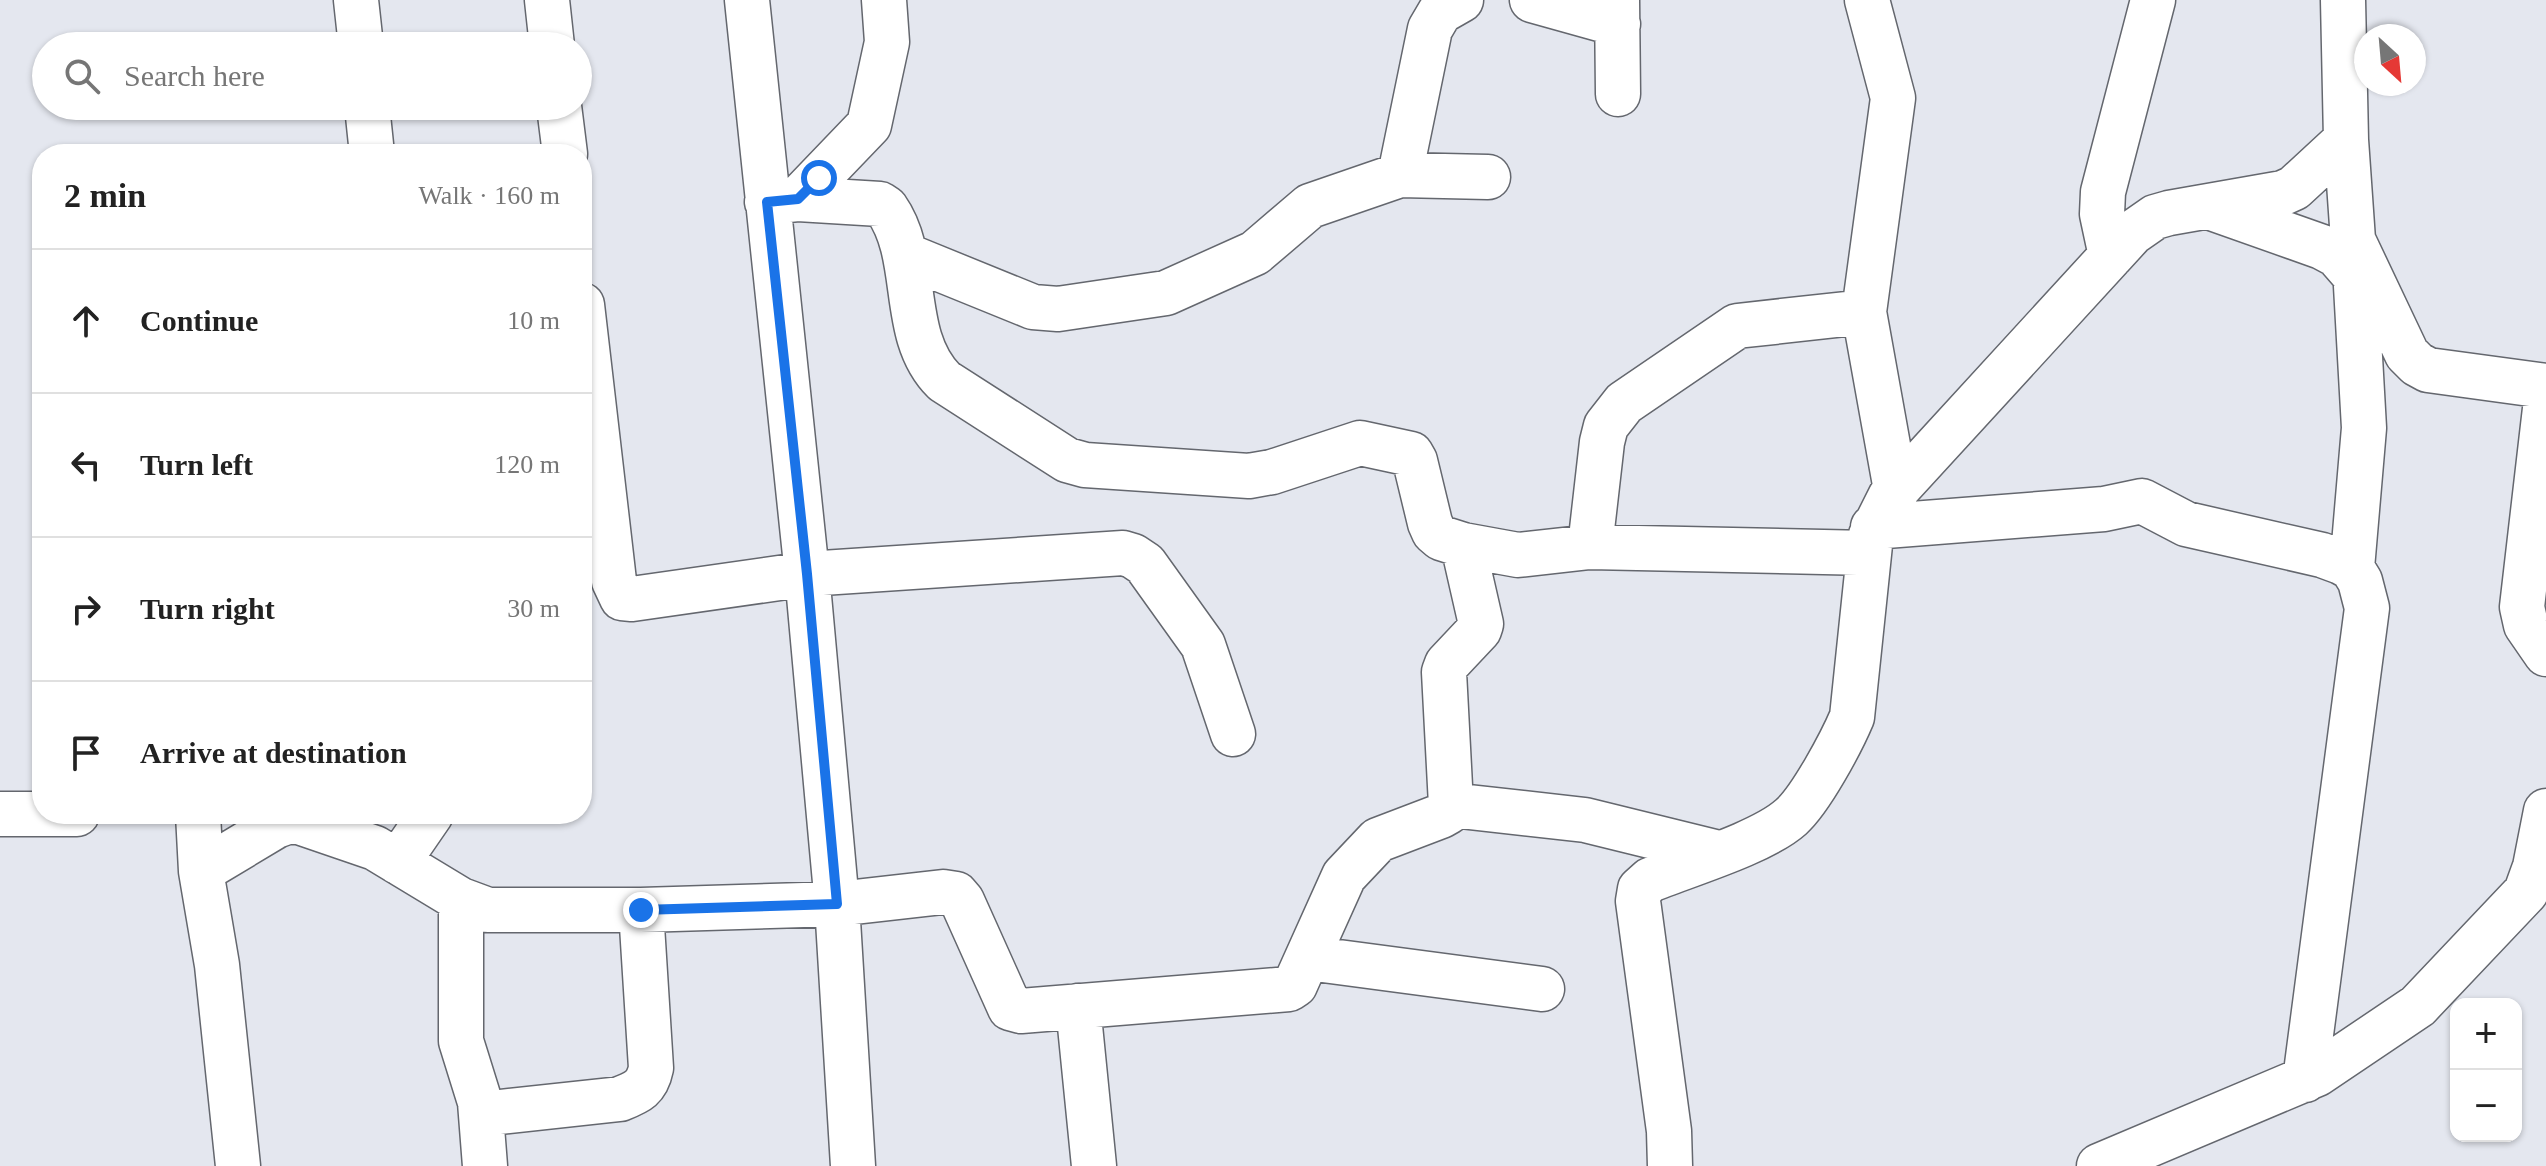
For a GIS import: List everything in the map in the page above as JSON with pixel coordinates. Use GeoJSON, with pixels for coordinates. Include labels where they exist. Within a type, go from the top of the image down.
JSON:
{"type":"FeatureCollection","features":[{"type":"Feature","properties":{"kind":"street"},"geometry":{"type":"LineString","coordinates":[[356,0],[359,32]]}},
{"type":"Feature","properties":{"kind":"street"},"geometry":{"type":"LineString","coordinates":[[547,0],[550,32]]}},
{"type":"Feature","properties":{"kind":"street"},"geometry":{"type":"LineString","coordinates":[[747,0],[782,200],[807,574],[837,904],[853,1166]]}},
{"type":"Feature","properties":{"kind":"street"},"geometry":{"type":"LineString","coordinates":[[782,200],[869,125],[887,42],[884,0]]}},
{"type":"Feature","properties":{"kind":"street"},"geometry":{"type":"LineString","coordinates":[[1400,175],[1430,29],[1440,12],[1461,0]]}},
{"type":"Feature","properties":{"kind":"street"},"geometry":{"type":"LineString","coordinates":[[1532,0],[1618,12],[1618,94]]}},
{"type":"Feature","properties":{"kind":"street"},"geometry":{"type":"LineString","coordinates":[[1867,0],[1893,98],[1864,312],[1896,490]]}},
{"type":"Feature","properties":{"kind":"street"},"geometry":{"type":"LineString","coordinates":[[2111,256],[2102,214],[2103,192],[2153,0]]}},
{"type":"Feature","properties":{"kind":"street"},"geometry":{"type":"LineString","coordinates":[[2343,0],[2346,140],[2353,240],[2360,272],[2364,428],[2352,568]]}},
{"type":"Feature","properties":{"kind":"street"},"geometry":{"type":"LineString","coordinates":[[368,120],[371,144]]}},
{"type":"Feature","properties":{"kind":"street"},"geometry":{"type":"LineString","coordinates":[[561,120],[564,144]]}},
{"type":"Feature","properties":{"kind":"street"},"geometry":{"type":"LineString","coordinates":[[1670,1166],[1669,1131],[1638,901],[1640,889],[1650,880],[1770,832],[1793,816],[1846,733],[1856,704],[1871,540],[1896,490],[2132,233],[2155,217],[2283,193],[2294,188],[2346,140]]}},
{"type":"Feature","properties":{"kind":"street"},"geometry":{"type":"LineString","coordinates":[[905,255],[1040,309],[1058,309],[1158,295],[1255,253],[1317,203],[1400,175],[1488,177]]}},
{"type":"Feature","properties":{"kind":"street"},"geometry":{"type":"LineString","coordinates":[[782,200],[880,204],[891,214],[905,255],[919,338],[932,369],[944,381],[1067,460],[1085,465],[1261,476],[1360,443],[1379,445],[1411,454],[1434,532],[1441,538],[1518,555],[1590,547],[1871,540],[2104,509],[2142,501],[2186,524],[2322,555],[2352,568],[2360,581],[2367,608],[2305,1080]]}},
{"type":"Feature","properties":{"kind":"street"},"geometry":{"type":"LineString","coordinates":[[2207,206],[2322,247],[2360,272],[2407,354],[2428,370],[2546,386]]}},
{"type":"Feature","properties":{"kind":"street"},"geometry":{"type":"LineString","coordinates":[[1590,547],[1604,434],[1606,426],[1624,403],[1737,326],[1864,312]]}},
{"type":"Feature","properties":{"kind":"street"},"geometry":{"type":"LineString","coordinates":[[592,391],[614,581],[622,598],[807,574],[1123,553],[1145,564],[1203,645],[1233,734]]}},
{"type":"Feature","properties":{"kind":"street"},"geometry":{"type":"LineString","coordinates":[[2546,400],[2522,607],[2526,625],[2546,654]]}},
{"type":"Feature","properties":{"kind":"street"},"geometry":{"type":"LineString","coordinates":[[305,824],[364,844],[461,900],[488,910],[641,910],[837,904],[943,892],[956,894],[962,901],[1010,1008],[1021,1011],[1289,989],[1295,985],[1308,958],[1338,885],[1370,847],[1385,836],[1448,812],[1451,805],[1444,672],[1447,664],[1481,624],[1463,545]]}},
{"type":"Feature","properties":{"kind":"street"},"geometry":{"type":"LineString","coordinates":[[1451,805],[1585,820],[1719,853]]}},
{"type":"Feature","properties":{"kind":"street"},"geometry":{"type":"LineString","coordinates":[[2099,1166],[2305,1080],[2418,1006],[2514,906],[2532,879],[2546,811]]}},
{"type":"Feature","properties":{"kind":"street"},"geometry":{"type":"LineString","coordinates":[[0,814],[32,814]]}},
{"type":"Feature","properties":{"kind":"street"},"geometry":{"type":"LineString","coordinates":[[199,824],[201,871],[217,965],[238,1166]]}},
{"type":"Feature","properties":{"kind":"street"},"geometry":{"type":"LineString","coordinates":[[201,871],[282,824]]}},
{"type":"Feature","properties":{"kind":"street"},"geometry":{"type":"LineString","coordinates":[[398,862],[424,824]]}},
{"type":"Feature","properties":{"kind":"street"},"geometry":{"type":"LineString","coordinates":[[461,900],[461,1041],[482,1114],[485,1166]]}},
{"type":"Feature","properties":{"kind":"street"},"geometry":{"type":"LineString","coordinates":[[482,1114],[620,1099],[648,1083],[651,1068],[641,910]]}},
{"type":"Feature","properties":{"kind":"street"},"geometry":{"type":"LineString","coordinates":[[1308,958],[1542,989]]}},
{"type":"Feature","properties":{"kind":"street"},"geometry":{"type":"LineString","coordinates":[[1078,1006],[1093,1165]]}},
{"type":"Feature","properties":{"kind":"route"},"geometry":{"type":"LineString","coordinates":[[641,910],[837,904],[807,574],[767,202],[798,199],[819,178]]}}]}
